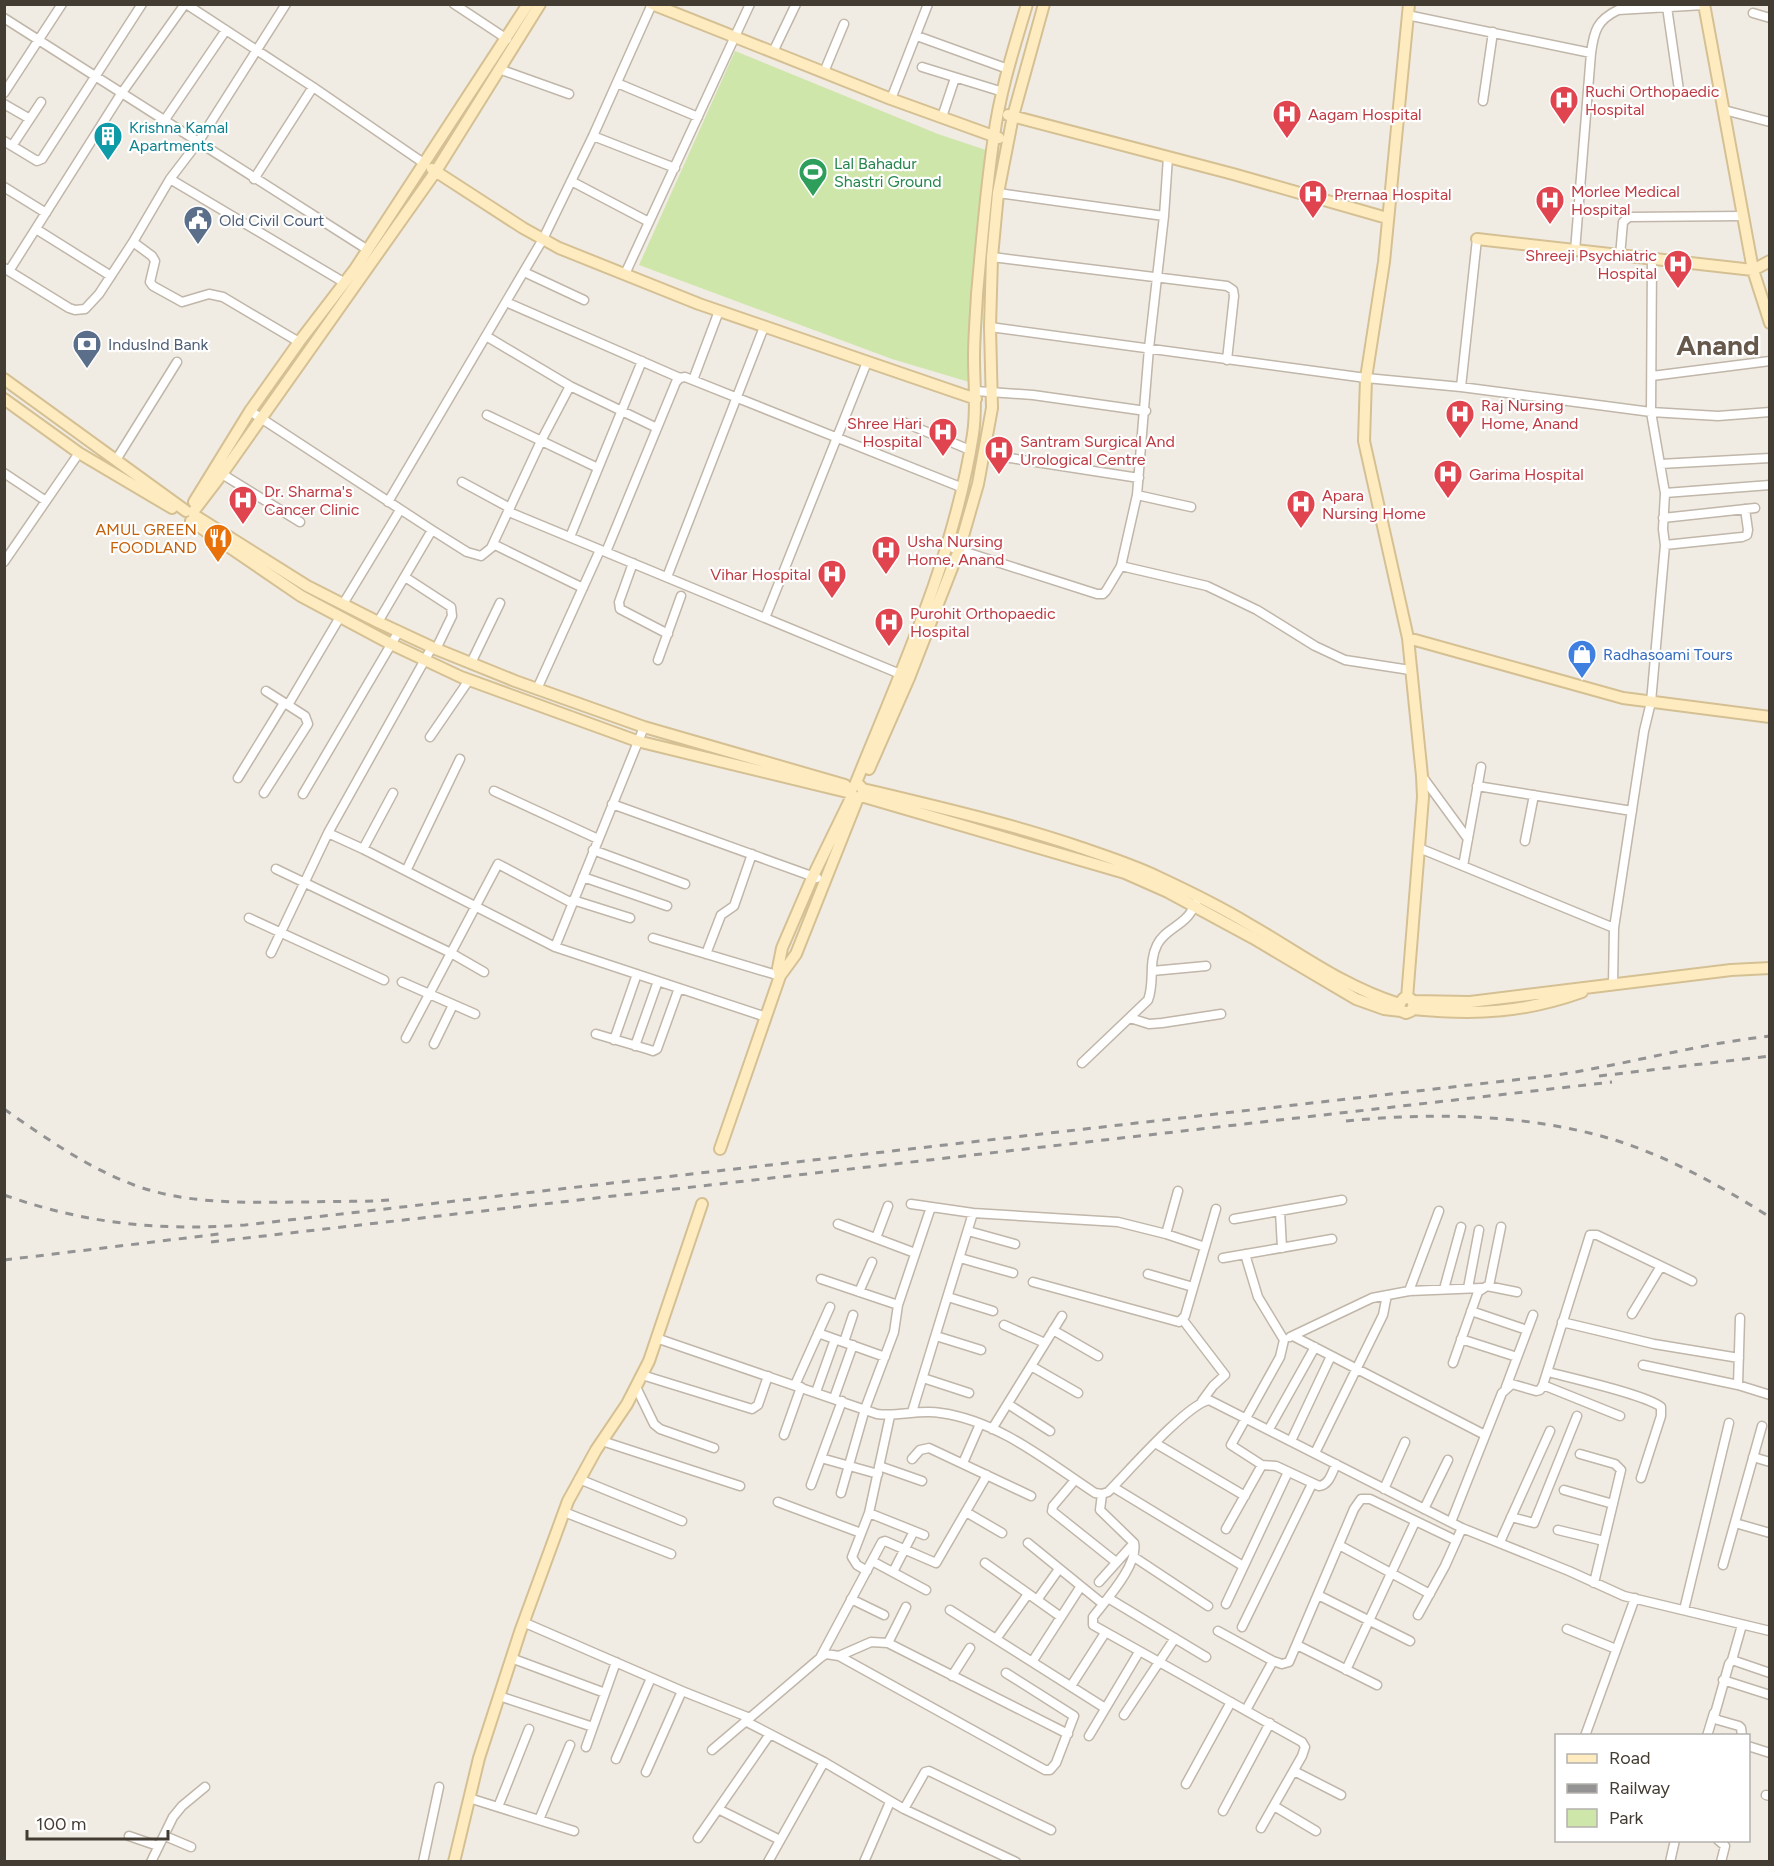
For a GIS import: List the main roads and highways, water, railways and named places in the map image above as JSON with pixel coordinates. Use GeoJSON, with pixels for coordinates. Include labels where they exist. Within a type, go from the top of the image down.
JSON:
{"type":"FeatureCollection","features":[{"type":"Feature","properties":{"kind":"railway"},"geometry":{"type":"LineString","coordinates":[[4,1195],[64,1213],[123,1223],[183,1227],[245,1225],[1557,1075],[1716,1044],[1770,1036]]}},
{"type":"Feature","properties":{"kind":"railway"},"geometry":{"type":"LineString","coordinates":[[1599,1076],[1770,1056]]}},
{"type":"Feature","properties":{"kind":"railway"},"geometry":{"type":"LineString","coordinates":[[211,1242],[1612,1082]]}},
{"type":"Feature","properties":{"kind":"railway"},"geometry":{"type":"LineString","coordinates":[[4,1109],[99,1170],[134,1185],[177,1197],[244,1202],[389,1200]]}},
{"type":"Feature","properties":{"kind":"railway"},"geometry":{"type":"LineString","coordinates":[[1346,1121],[1449,1116],[1518,1120],[1585,1132],[1638,1148],[1678,1165],[1770,1217]]}},
{"type":"Feature","properties":{"kind":"railway"},"geometry":{"type":"LineString","coordinates":[[4,1260],[219,1234]]}},
{"type":"Feature","properties":{"kind":"place","name":"Ruchi Orthopaedic Hospital"},"geometry":{"type":"Point","coordinates":[1564,126]}},
{"type":"Feature","properties":{"kind":"place","name":"Aagam Hospital"},"geometry":{"type":"Point","coordinates":[1287,140]}},
{"type":"Feature","properties":{"kind":"place","name":"Krishna Kamal Apartments"},"geometry":{"type":"Point","coordinates":[108,162]}},
{"type":"Feature","properties":{"kind":"place","name":"Lal Bahadur Shastri Ground"},"geometry":{"type":"Point","coordinates":[813,198]}},
{"type":"Feature","properties":{"kind":"place","name":"Prernaa Hospital"},"geometry":{"type":"Point","coordinates":[1313,220]}},
{"type":"Feature","properties":{"kind":"place","name":"Morlee Medical Hospital"},"geometry":{"type":"Point","coordinates":[1550,226]}},
{"type":"Feature","properties":{"kind":"place","name":"Old Civil Court"},"geometry":{"type":"Point","coordinates":[198,246]}},
{"type":"Feature","properties":{"kind":"place","name":"Shreeji Psychiatric Hospital"},"geometry":{"type":"Point","coordinates":[1678,290]}},
{"type":"Feature","properties":{"kind":"place","name":"IndusInd Bank"},"geometry":{"type":"Point","coordinates":[87,370]}},
{"type":"Feature","properties":{"kind":"place","name":"Raj Nursing Home, Anand"},"geometry":{"type":"Point","coordinates":[1460,440]}},
{"type":"Feature","properties":{"kind":"place","name":"Shree Hari Hospital"},"geometry":{"type":"Point","coordinates":[943,458]}},
{"type":"Feature","properties":{"kind":"place","name":"Santram Surgical And Urological Centre"},"geometry":{"type":"Point","coordinates":[999,476]}},
{"type":"Feature","properties":{"kind":"place","name":"Garima Hospital"},"geometry":{"type":"Point","coordinates":[1448,500]}},
{"type":"Feature","properties":{"kind":"place","name":"Dr. Sharma's Cancer Clinic"},"geometry":{"type":"Point","coordinates":[243,526]}},
{"type":"Feature","properties":{"kind":"place","name":"Apara Nursing Home"},"geometry":{"type":"Point","coordinates":[1301,530]}},
{"type":"Feature","properties":{"kind":"place","name":"AMUL GREEN FOODLAND"},"geometry":{"type":"Point","coordinates":[218,564]}},
{"type":"Feature","properties":{"kind":"place","name":"Usha Nursing Home, Anand"},"geometry":{"type":"Point","coordinates":[886,576]}},
{"type":"Feature","properties":{"kind":"place","name":"Vihar Hospital"},"geometry":{"type":"Point","coordinates":[832,600]}},
{"type":"Feature","properties":{"kind":"place","name":"Purohit Orthopaedic Hospital"},"geometry":{"type":"Point","coordinates":[889,648]}},
{"type":"Feature","properties":{"kind":"place","name":"Radhasoami Tours"},"geometry":{"type":"Point","coordinates":[1582,680]}},
{"type":"Feature","properties":{"kind":"district","name":"Anand"},"geometry":{"type":"Point","coordinates":[1718,345]}}]}
